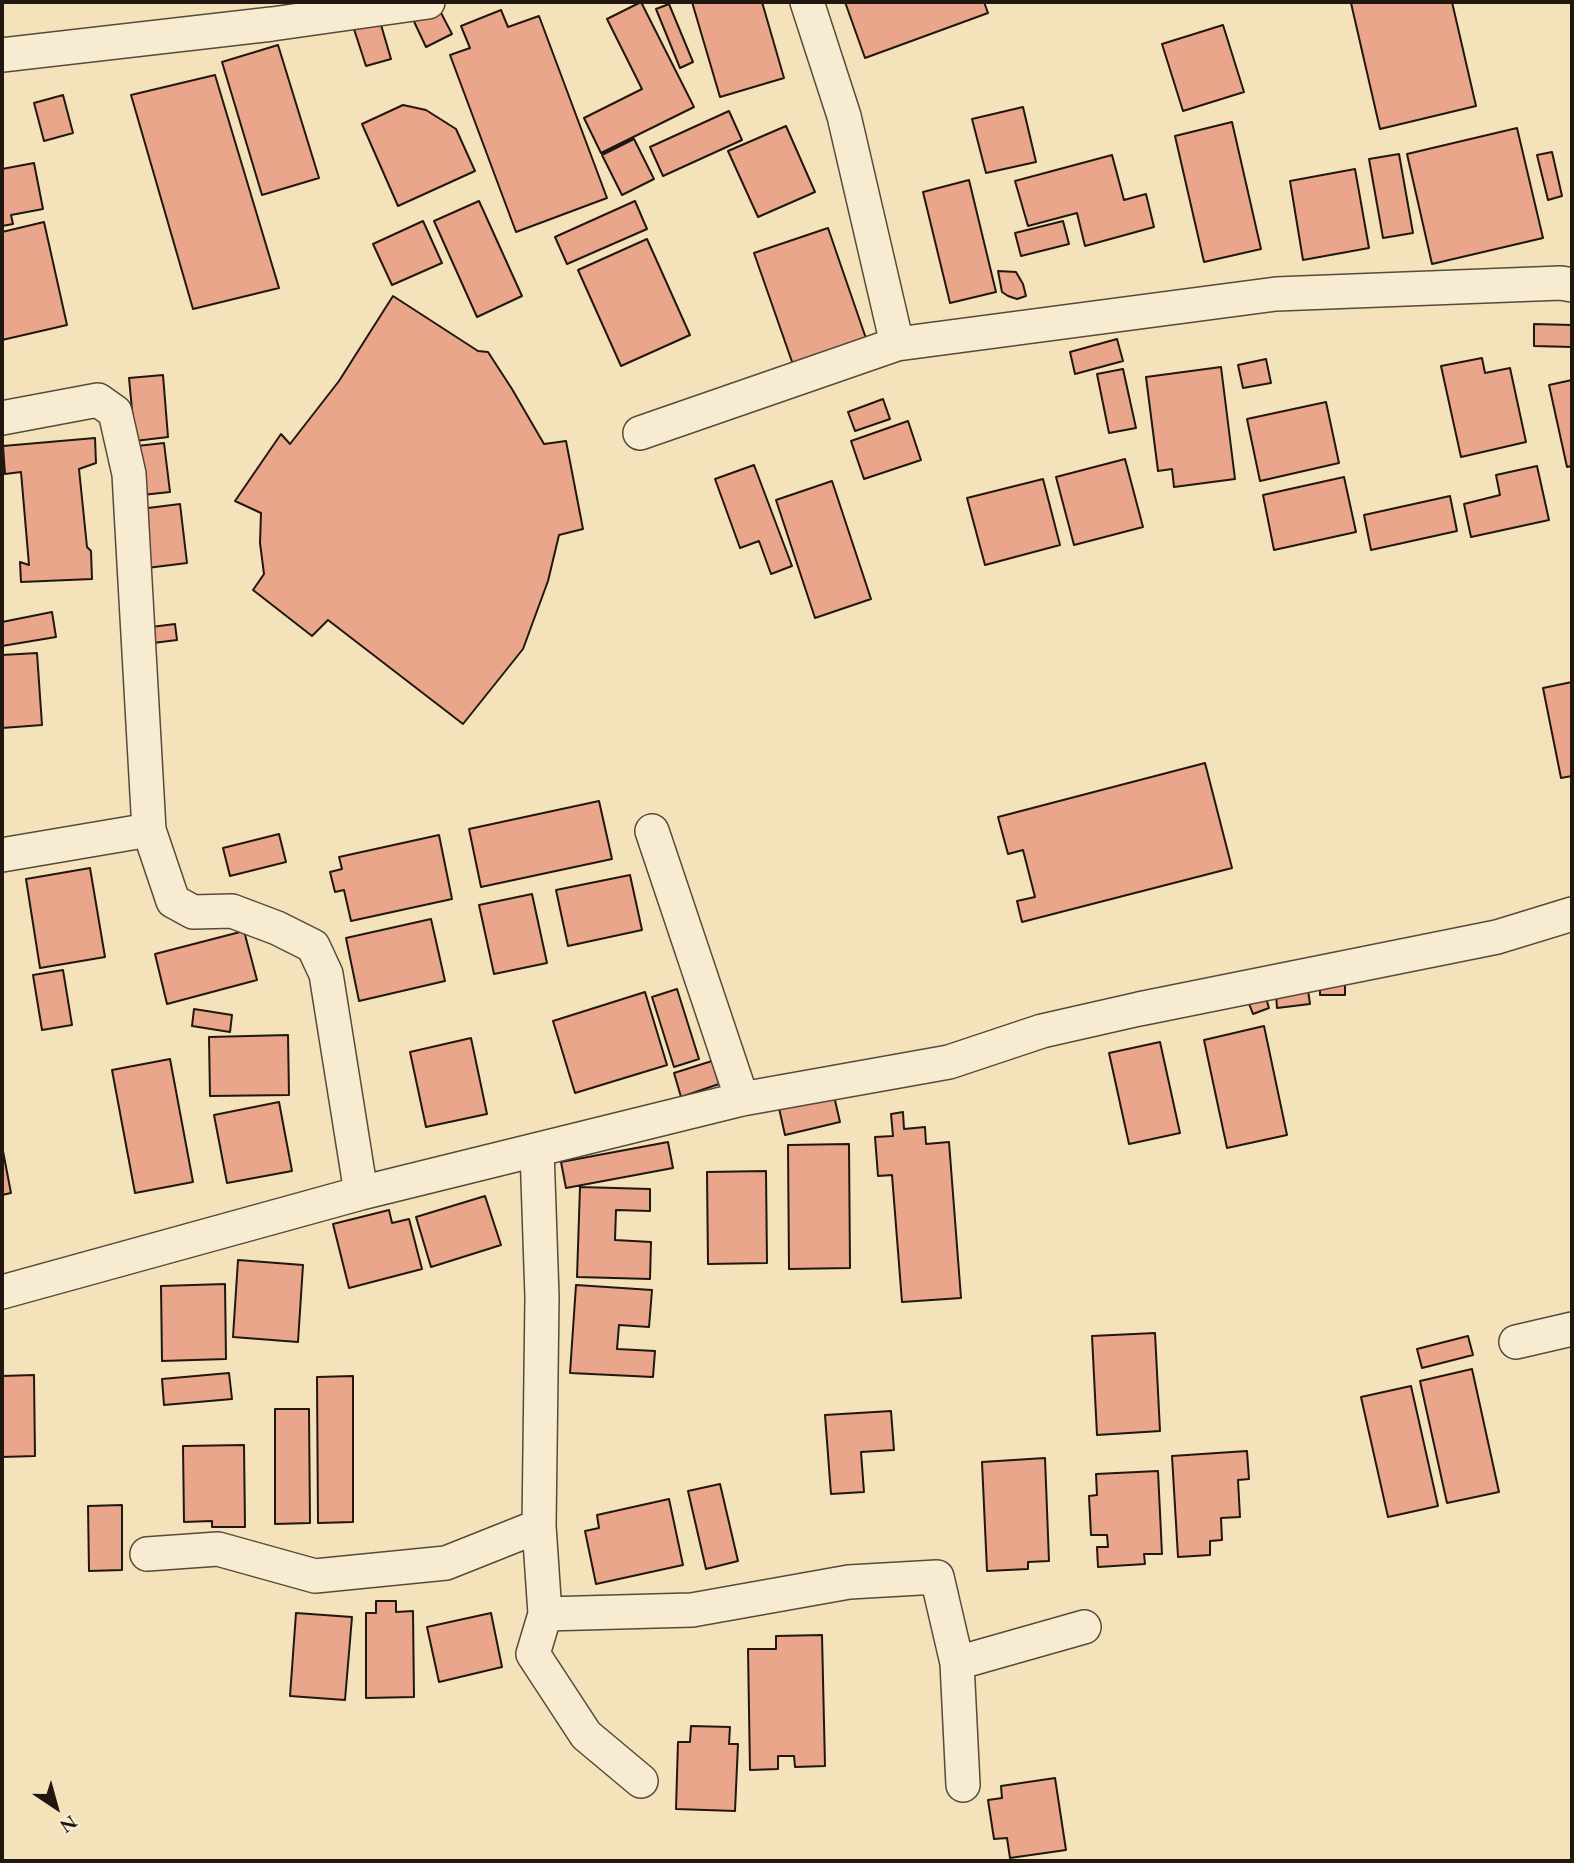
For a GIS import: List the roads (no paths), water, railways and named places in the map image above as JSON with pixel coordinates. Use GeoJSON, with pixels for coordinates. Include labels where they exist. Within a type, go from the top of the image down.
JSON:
{"type":"FeatureCollection","features":[{"type":"Feature","properties":{"kind":"street"},"geometry":{"type":"LineString","coordinates":[[2,55],[272,24],[337,8],[428,2]]}},
{"type":"Feature","properties":{"kind":"street"},"geometry":{"type":"LineString","coordinates":[[807,2],[844,116],[897,344]]}},
{"type":"Feature","properties":{"kind":"street"},"geometry":{"type":"LineString","coordinates":[[640,433],[897,344],[1276,294],[1548,283],[1572,285]]}},
{"type":"Feature","properties":{"kind":"street"},"geometry":{"type":"LineString","coordinates":[[2,418],[98,400],[116,412],[129,474],[149,830],[173,901],[192,912],[232,911],[313,946],[326,974],[361,1193]]}},
{"type":"Feature","properties":{"kind":"street"},"geometry":{"type":"LineString","coordinates":[[2,855],[149,830]]}},
{"type":"Feature","properties":{"kind":"street"},"geometry":{"type":"LineString","coordinates":[[652,831],[742,1099]]}},
{"type":"Feature","properties":{"kind":"street"},"geometry":{"type":"LineString","coordinates":[[2,1292],[361,1193],[742,1099],[949,1062],[1042,1031],[1497,937],[1572,914]]}},
{"type":"Feature","properties":{"kind":"street"},"geometry":{"type":"LineString","coordinates":[[537,1150],[542,1297],[539,1527],[545,1614],[533,1654],[586,1735],[640,1781]]}},
{"type":"Feature","properties":{"kind":"street"},"geometry":{"type":"LineString","coordinates":[[1516,1342],[1572,1329]]}},
{"type":"Feature","properties":{"kind":"street"},"geometry":{"type":"LineString","coordinates":[[147,1554],[218,1549],[315,1576],[446,1563],[539,1527]]}},
{"type":"Feature","properties":{"kind":"street"},"geometry":{"type":"LineString","coordinates":[[545,1614],[692,1610],[849,1582],[936,1577],[957,1663],[963,1785]]}},
{"type":"Feature","properties":{"kind":"street"},"geometry":{"type":"LineString","coordinates":[[957,1663],[1084,1628]]}}]}
